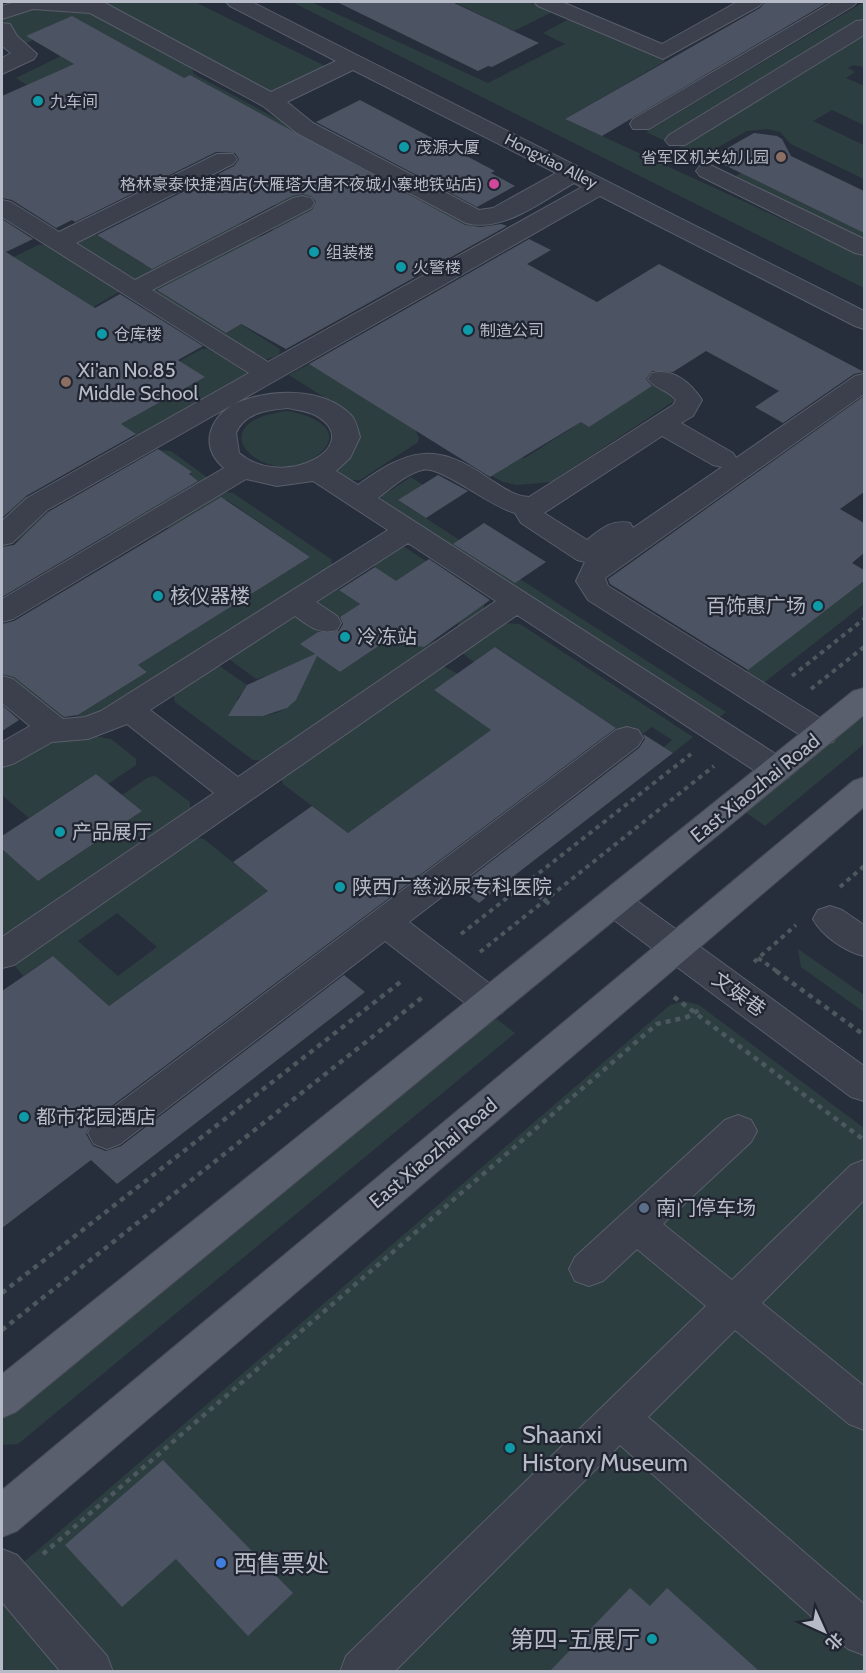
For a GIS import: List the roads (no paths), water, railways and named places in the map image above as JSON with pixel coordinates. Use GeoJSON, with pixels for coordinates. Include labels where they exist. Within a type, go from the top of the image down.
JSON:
{"type":"FeatureCollection","features":[{"type":"Feature","properties":{"kind":"main road","name":"East Xiaozhai Road"},"geometry":{"type":"LineString","coordinates":[[2,1399],[864,699]]}},
{"type":"Feature","properties":{"kind":"main road","name":"East Xiaozhai Road"},"geometry":{"type":"LineString","coordinates":[[2,1517],[864,789]]}},
{"type":"Feature","properties":{"kind":"street","name":"Hongxiao Alley"},"geometry":{"type":"LineString","coordinates":[[237,2],[864,321]]}},
{"type":"Feature","properties":{"kind":"street"},"geometry":{"type":"LineString","coordinates":[[545,2],[663,52],[752,2]]}},
{"type":"Feature","properties":{"kind":"street"},"geometry":{"type":"LineString","coordinates":[[641,123],[846,2]]}},
{"type":"Feature","properties":{"kind":"street"},"geometry":{"type":"LineString","coordinates":[[2,13],[31,3],[95,7],[271,101],[305,128],[475,218],[495,217],[574,173]]}},
{"type":"Feature","properties":{"kind":"street"},"geometry":{"type":"LineString","coordinates":[[677,140],[864,26]]}},
{"type":"Feature","properties":{"kind":"street"},"geometry":{"type":"LineString","coordinates":[[2,29],[8,40],[26,54],[2,67]]}},
{"type":"Feature","properties":{"kind":"street"},"geometry":{"type":"LineString","coordinates":[[271,101],[354,61]]}},
{"type":"Feature","properties":{"kind":"street"},"geometry":{"type":"LineString","coordinates":[[57,242],[225,159]]}},
{"type":"Feature","properties":{"kind":"street"},"geometry":{"type":"LineString","coordinates":[[708,171],[864,248]]}},
{"type":"Feature","properties":{"kind":"street"},"geometry":{"type":"LineString","coordinates":[[2,536],[37,504],[224,410],[268,374],[600,186]]}},
{"type":"Feature","properties":{"kind":"street"},"geometry":{"type":"LineString","coordinates":[[134,290],[302,203]]}},
{"type":"Feature","properties":{"kind":"street"},"geometry":{"type":"LineString","coordinates":[[2,207],[268,374]]}},
{"type":"Feature","properties":{"kind":"street"},"geometry":{"type":"LineString","coordinates":[[358,498],[411,465],[429,460],[447,465],[507,502],[525,507],[543,502],[683,410],[689,400],[681,389],[661,379]]}},
{"type":"Feature","properties":{"kind":"street"},"geometry":{"type":"LineString","coordinates":[[822,734],[598,593],[590,584],[590,577],[596,568],[864,382]]}},
{"type":"Feature","properties":{"kind":"street"},"geometry":{"type":"LineString","coordinates":[[288,400],[311,402],[331,411],[344,423],[348,438],[342,453],[328,466],[317,471],[282,478],[257,475],[243,469],[224,453],[221,438],[227,424],[224,410],[288,400]]}},
{"type":"Feature","properties":{"kind":"street"},"geometry":{"type":"LineString","coordinates":[[662,424],[723,459]]}},
{"type":"Feature","properties":{"kind":"street"},"geometry":{"type":"LineString","coordinates":[[525,507],[534,520],[587,553],[770,427]]}},
{"type":"Feature","properties":{"kind":"street"},"geometry":{"type":"LineString","coordinates":[[2,612],[243,469]]}},
{"type":"Feature","properties":{"kind":"street"},"geometry":{"type":"LineString","coordinates":[[317,471],[777,770]]}},
{"type":"Feature","properties":{"kind":"street"},"geometry":{"type":"LineString","coordinates":[[2,756],[38,734],[55,729],[96,726],[128,709],[408,530]]}},
{"type":"Feature","properties":{"kind":"street"},"geometry":{"type":"LineString","coordinates":[[2,954],[517,601]]}},
{"type":"Feature","properties":{"kind":"street"},"geometry":{"type":"LineString","coordinates":[[295,602],[326,624]]}},
{"type":"Feature","properties":{"kind":"street"},"geometry":{"type":"LineString","coordinates":[[2,687],[55,729]]}},
{"type":"Feature","properties":{"kind":"street"},"geometry":{"type":"LineString","coordinates":[[128,709],[237,793]]}},
{"type":"Feature","properties":{"kind":"street"},"geometry":{"type":"LineString","coordinates":[[107,1133],[627,738]]}},
{"type":"Feature","properties":{"kind":"street","name":"文娱巷"},"geometry":{"type":"LineString","coordinates":[[614,902],[864,1086]]}},
{"type":"Feature","properties":{"kind":"street"},"geometry":{"type":"LineString","coordinates":[[824,909],[864,943]]}},
{"type":"Feature","properties":{"kind":"street"},"geometry":{"type":"LineString","coordinates":[[385,922],[490,1003]]}},
{"type":"Feature","properties":{"kind":"street"},"geometry":{"type":"LineString","coordinates":[[589,1269],[738,1131]]}},
{"type":"Feature","properties":{"kind":"street"},"geometry":{"type":"LineString","coordinates":[[363,1671],[864,1176]]}},
{"type":"Feature","properties":{"kind":"street"},"geometry":{"type":"LineString","coordinates":[[636,1225],[864,1411]]}},
{"type":"Feature","properties":{"kind":"street"},"geometry":{"type":"LineString","coordinates":[[619,1418],[864,1633]]}},
{"type":"Feature","properties":{"kind":"street"},"geometry":{"type":"LineString","coordinates":[[7,1576],[91,1671]]}},
{"type":"Feature","properties":{"kind":"place","name":"九车间"},"geometry":{"type":"Point","coordinates":[38,101]}},
{"type":"Feature","properties":{"kind":"place","name":"茂源大厦"},"geometry":{"type":"Point","coordinates":[404,147]}},
{"type":"Feature","properties":{"kind":"place","name":"省军区机关幼儿园"},"geometry":{"type":"Point","coordinates":[781,157]}},
{"type":"Feature","properties":{"kind":"place","name":"格林豪泰快捷酒店(大雁塔大唐不夜城小寨地铁站店)"},"geometry":{"type":"Point","coordinates":[494,184]}},
{"type":"Feature","properties":{"kind":"place","name":"组装楼"},"geometry":{"type":"Point","coordinates":[314,252]}},
{"type":"Feature","properties":{"kind":"place","name":"火警楼"},"geometry":{"type":"Point","coordinates":[401,267]}},
{"type":"Feature","properties":{"kind":"place","name":"制造公司"},"geometry":{"type":"Point","coordinates":[468,330]}},
{"type":"Feature","properties":{"kind":"place","name":"仓库楼"},"geometry":{"type":"Point","coordinates":[102,334]}},
{"type":"Feature","properties":{"kind":"place","name":"Xi'an No.85 Middle School"},"geometry":{"type":"Point","coordinates":[66,382]}},
{"type":"Feature","properties":{"kind":"place","name":"核仪器楼"},"geometry":{"type":"Point","coordinates":[158,596]}},
{"type":"Feature","properties":{"kind":"place","name":"百饰惠广场"},"geometry":{"type":"Point","coordinates":[818,606]}},
{"type":"Feature","properties":{"kind":"place","name":"冷冻站"},"geometry":{"type":"Point","coordinates":[345,637]}},
{"type":"Feature","properties":{"kind":"place","name":"产品展厅"},"geometry":{"type":"Point","coordinates":[60,832]}},
{"type":"Feature","properties":{"kind":"place","name":"陕西广慈泌尿专科医院"},"geometry":{"type":"Point","coordinates":[340,887]}},
{"type":"Feature","properties":{"kind":"place","name":"都市花园酒店"},"geometry":{"type":"Point","coordinates":[24,1117]}},
{"type":"Feature","properties":{"kind":"place","name":"南门停车场"},"geometry":{"type":"Point","coordinates":[644,1208]}},
{"type":"Feature","properties":{"kind":"place","name":"Shaanxi History Museum"},"geometry":{"type":"Point","coordinates":[510,1448]}},
{"type":"Feature","properties":{"kind":"place","name":"西售票处"},"geometry":{"type":"Point","coordinates":[221,1563]}},
{"type":"Feature","properties":{"kind":"place","name":"第四-五展厅"},"geometry":{"type":"Point","coordinates":[652,1639]}}]}
